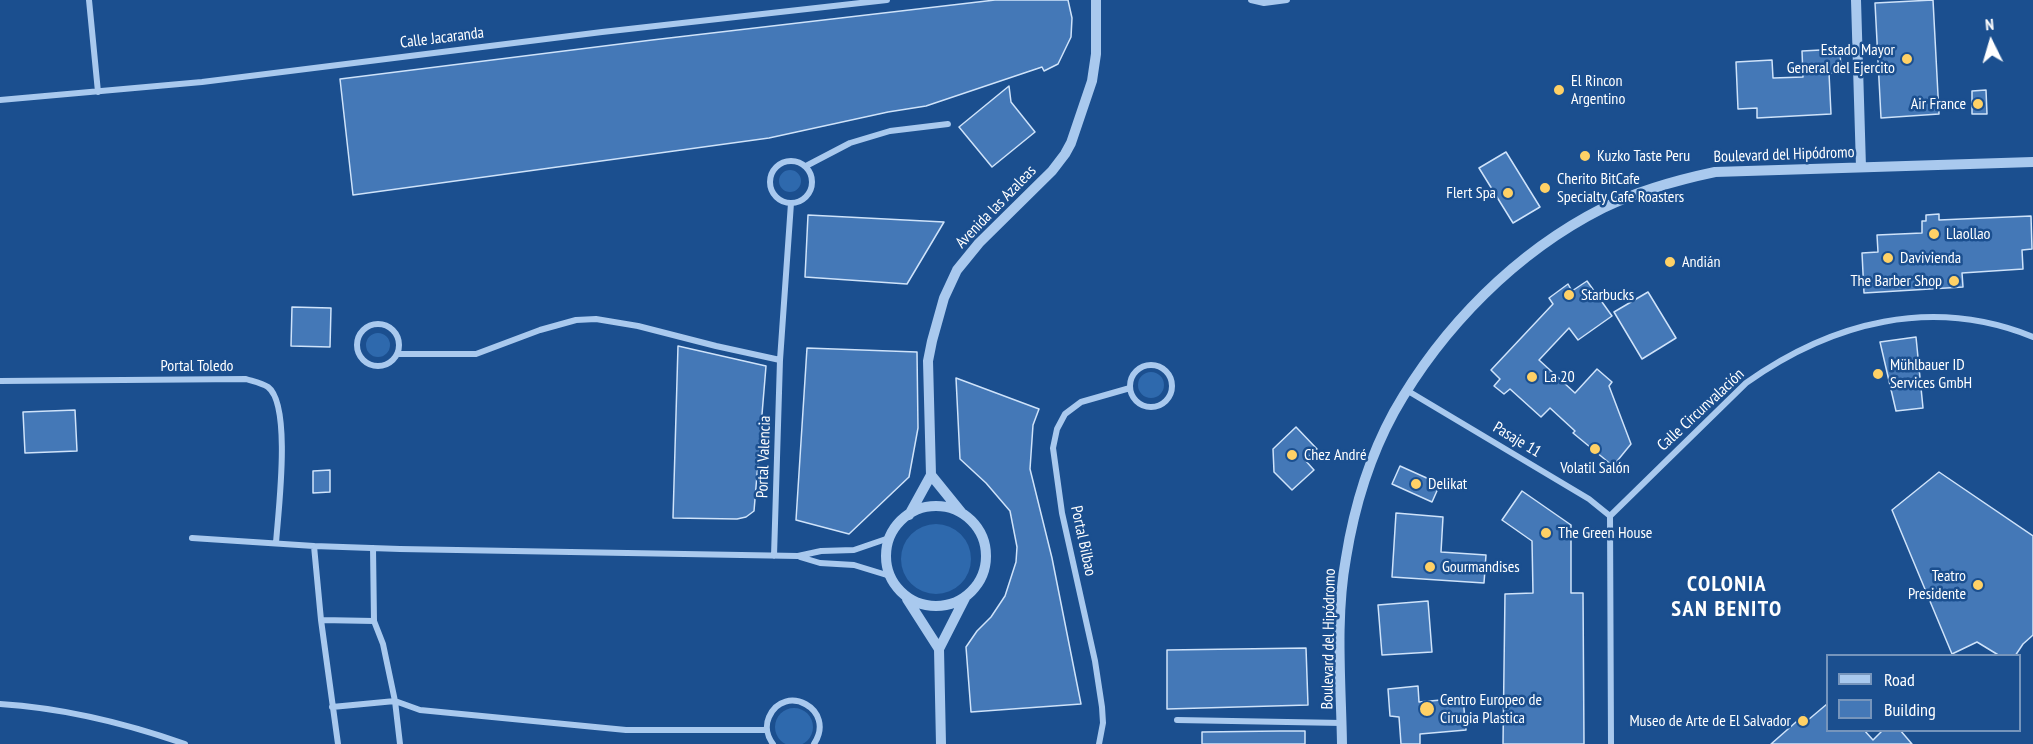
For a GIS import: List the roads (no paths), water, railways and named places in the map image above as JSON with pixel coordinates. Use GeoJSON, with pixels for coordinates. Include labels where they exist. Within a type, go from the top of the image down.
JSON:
{"type":"FeatureCollection","features":[{"type":"Feature","properties":{"kind":"street"},"geometry":{"type":"LineString","coordinates":[[89,0],[98,92]]}},
{"type":"Feature","properties":{"kind":"street","name":"Calle Jacaranda"},"geometry":{"type":"LineString","coordinates":[[0,100],[202,82],[887,0]]}},
{"type":"Feature","properties":{"kind":"street","name":"Avenida las Azaleas"},"geometry":{"type":"LineString","coordinates":[[931,475],[928,360],[944,298],[957,270],[979,243],[1052,171],[1071,144],[1092,81],[1096,54],[1096,0]]}},
{"type":"Feature","properties":{"kind":"street"},"geometry":{"type":"LineString","coordinates":[[1251,0],[1264,3],[1287,0]]}},
{"type":"Feature","properties":{"kind":"street"},"geometry":{"type":"LineString","coordinates":[[1856,0],[1862,168]]}},
{"type":"Feature","properties":{"kind":"street"},"geometry":{"type":"LineString","coordinates":[[806,166],[850,143],[890,131],[948,124]]}},
{"type":"Feature","properties":{"kind":"street"},"geometry":{"type":"LineString","coordinates":[[796,161],[806,166],[811,174],[812,187],[804,199],[791,203],[784,202],[772,193],[770,186],[772,172],[782,162],[796,161]]}},
{"type":"Feature","properties":{"kind":"street","name":"Boulevard del Hipódromo"},"geometry":{"type":"LineString","coordinates":[[1342,744],[1341,597],[1349,543],[1361,495],[1374,456],[1394,412],[1447,336],[1484,293],[1541,247],[1601,209],[1684,178],[1715,172],[2033,162]]}},
{"type":"Feature","properties":{"kind":"street","name":"Portal Valencia"},"geometry":{"type":"LineString","coordinates":[[774,556],[780,360],[791,203]]}},
{"type":"Feature","properties":{"kind":"street","name":"Calle Circunvalación"},"geometry":{"type":"LineString","coordinates":[[1610,516],[1746,384],[1771,366],[1825,338],[1874,324],[1933,317],[1965,318],[2005,325],[2033,336]]}},
{"type":"Feature","properties":{"kind":"street"},"geometry":{"type":"LineString","coordinates":[[397,354],[399,341],[397,335],[386,326],[373,325],[366,328],[358,339],[359,353],[368,363],[381,366],[387,364],[397,354],[476,354],[576,320],[596,319],[638,326],[780,360]]}},
{"type":"Feature","properties":{"kind":"street"},"geometry":{"type":"LineString","coordinates":[[1149,366],[1157,366],[1164,370],[1171,384],[1169,395],[1156,406],[1139,403],[1131,394],[1130,388],[1135,373],[1149,366]]}},
{"type":"Feature","properties":{"kind":"street","name":"Portal Toledo"},"geometry":{"type":"LineString","coordinates":[[0,381],[246,379],[268,387],[279,404],[283,448],[276,543]]}},
{"type":"Feature","properties":{"kind":"street","name":"Portal Bilbao"},"geometry":{"type":"LineString","coordinates":[[1100,744],[1103,723],[1095,661],[1062,513],[1053,448],[1057,429],[1065,414],[1081,402],[1130,388]]}},
{"type":"Feature","properties":{"kind":"street","name":"Pasaje 11"},"geometry":{"type":"LineString","coordinates":[[1408,391],[1589,499],[1610,516]]}},
{"type":"Feature","properties":{"kind":"street"},"geometry":{"type":"LineString","coordinates":[[939,649],[890,576],[886,553],[889,538],[897,525],[909,514],[931,475],[974,524],[982,537],[986,558],[980,580],[965,596],[939,649],[941,744]]}},
{"type":"Feature","properties":{"kind":"street"},"geometry":{"type":"LineString","coordinates":[[909,514],[932,507],[948,508],[963,514]]}},
{"type":"Feature","properties":{"kind":"street"},"geometry":{"type":"LineString","coordinates":[[1610,516],[1611,744]]}},
{"type":"Feature","properties":{"kind":"street"},"geometry":{"type":"LineString","coordinates":[[192,538],[373,548],[774,556],[854,550],[889,538]]}},
{"type":"Feature","properties":{"kind":"street"},"geometry":{"type":"LineString","coordinates":[[314,546],[321,620],[338,744]]}},
{"type":"Feature","properties":{"kind":"street"},"geometry":{"type":"LineString","coordinates":[[373,548],[374,621],[383,644],[395,701],[400,744]]}},
{"type":"Feature","properties":{"kind":"street"},"geometry":{"type":"LineString","coordinates":[[798,556],[820,563],[865,567],[890,576]]}},
{"type":"Feature","properties":{"kind":"street"},"geometry":{"type":"LineString","coordinates":[[904,594],[916,602],[938,606],[952,603],[965,596]]}},
{"type":"Feature","properties":{"kind":"street"},"geometry":{"type":"LineString","coordinates":[[321,620],[374,621]]}},
{"type":"Feature","properties":{"kind":"street"},"geometry":{"type":"LineString","coordinates":[[332,708],[395,701],[420,710],[626,730],[767,730]]}},
{"type":"Feature","properties":{"kind":"street"},"geometry":{"type":"LineString","coordinates":[[773,744],[767,730],[770,714],[775,708],[790,701],[799,701],[813,709],[818,716],[819,734],[814,744]]}},
{"type":"Feature","properties":{"kind":"street"},"geometry":{"type":"LineString","coordinates":[[0,704],[98,717],[184,744]]}},
{"type":"Feature","properties":{"kind":"street"},"geometry":{"type":"LineString","coordinates":[[1177,720],[1342,723]]}},
{"type":"Feature","properties":{"kind":"place","name":"Estado Mayor General del Ejercito"},"geometry":{"type":"Point","coordinates":[1907,59]}},
{"type":"Feature","properties":{"kind":"place","name":"El Rincon Argentino"},"geometry":{"type":"Point","coordinates":[1559,90]}},
{"type":"Feature","properties":{"kind":"place","name":"Air France"},"geometry":{"type":"Point","coordinates":[1978,104]}},
{"type":"Feature","properties":{"kind":"place","name":"Kuzko Taste Peru"},"geometry":{"type":"Point","coordinates":[1585,156]}},
{"type":"Feature","properties":{"kind":"place","name":"Cherito BitCafe Specialty Cafe Roasters"},"geometry":{"type":"Point","coordinates":[1545,188]}},
{"type":"Feature","properties":{"kind":"place","name":"Flert Spa"},"geometry":{"type":"Point","coordinates":[1508,193]}},
{"type":"Feature","properties":{"kind":"place","name":"Llaollao"},"geometry":{"type":"Point","coordinates":[1934,234]}},
{"type":"Feature","properties":{"kind":"place","name":"Davivienda"},"geometry":{"type":"Point","coordinates":[1888,258]}},
{"type":"Feature","properties":{"kind":"place","name":"Andián"},"geometry":{"type":"Point","coordinates":[1670,262]}},
{"type":"Feature","properties":{"kind":"place","name":"The Barber Shop"},"geometry":{"type":"Point","coordinates":[1954,281]}},
{"type":"Feature","properties":{"kind":"place","name":"Starbucks"},"geometry":{"type":"Point","coordinates":[1569,295]}},
{"type":"Feature","properties":{"kind":"place","name":"Mühlbauer ID Services GmbH"},"geometry":{"type":"Point","coordinates":[1878,374]}},
{"type":"Feature","properties":{"kind":"place","name":"La 20"},"geometry":{"type":"Point","coordinates":[1532,377]}},
{"type":"Feature","properties":{"kind":"place","name":"Volatil Salón"},"geometry":{"type":"Point","coordinates":[1595,449]}},
{"type":"Feature","properties":{"kind":"place","name":"Chez André"},"geometry":{"type":"Point","coordinates":[1292,455]}},
{"type":"Feature","properties":{"kind":"place","name":"Delikat"},"geometry":{"type":"Point","coordinates":[1416,484]}},
{"type":"Feature","properties":{"kind":"place","name":"The Green House"},"geometry":{"type":"Point","coordinates":[1546,533]}},
{"type":"Feature","properties":{"kind":"place","name":"Gourmandises"},"geometry":{"type":"Point","coordinates":[1430,567]}},
{"type":"Feature","properties":{"kind":"place","name":"Teatro Presidente"},"geometry":{"type":"Point","coordinates":[1978,585]}},
{"type":"Feature","properties":{"kind":"place","name":"Centro Europeo de Cirugia Plastica"},"geometry":{"type":"Point","coordinates":[1427,709]}},
{"type":"Feature","properties":{"kind":"place","name":"Museo de Arte de El Salvador"},"geometry":{"type":"Point","coordinates":[1803,721]}},
{"type":"Feature","properties":{"kind":"district","name":"COLONIA SAN BENITO"},"geometry":{"type":"Point","coordinates":[1727,598]}}]}
